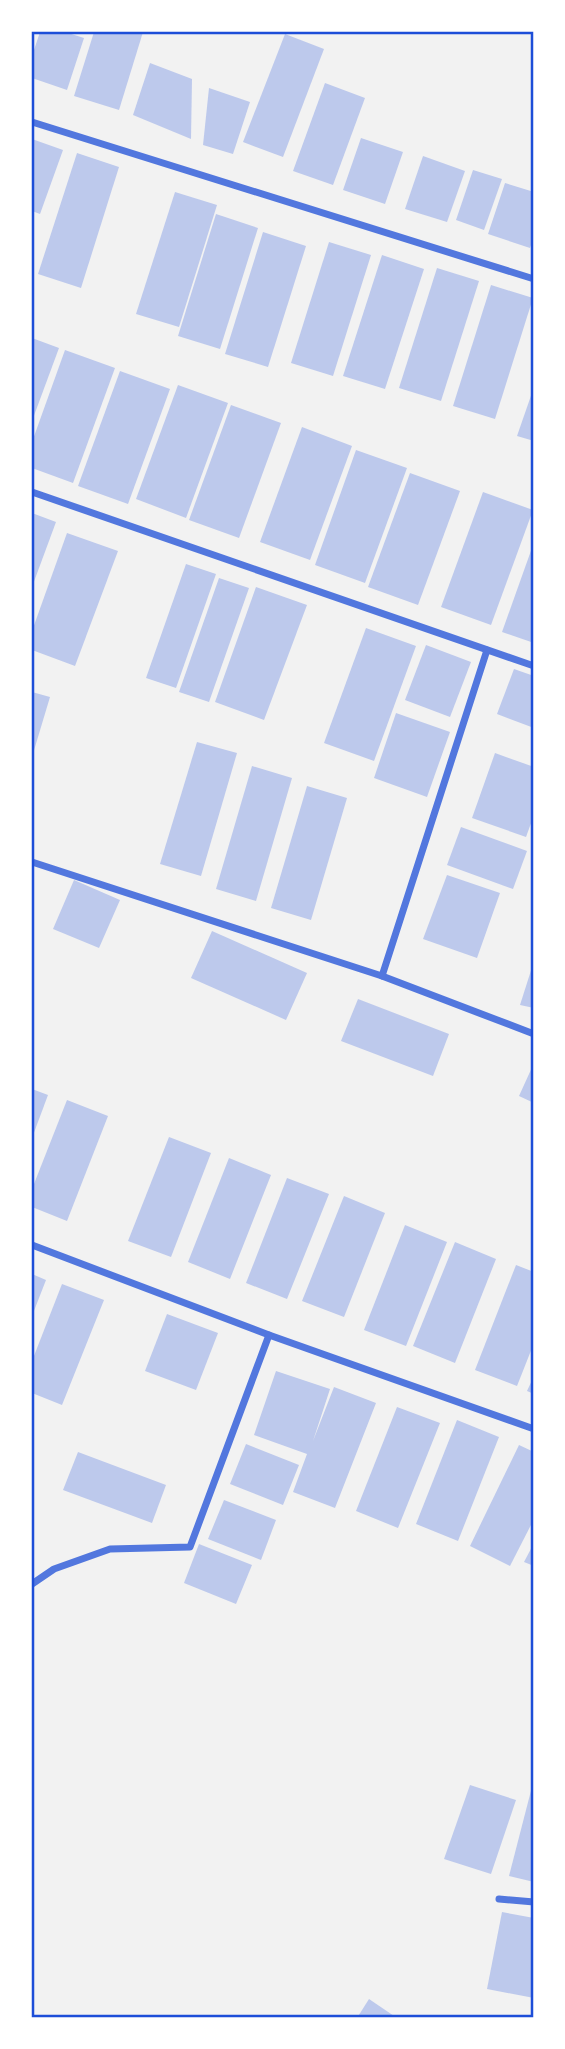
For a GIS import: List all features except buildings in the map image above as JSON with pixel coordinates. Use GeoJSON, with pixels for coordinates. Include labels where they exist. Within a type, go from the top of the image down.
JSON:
{"type":"FeatureCollection","features":[{"type":"Feature","properties":{"kind":"street"},"geometry":{"type":"LineString","coordinates":[[32,122],[534,279]]}},
{"type":"Feature","properties":{"kind":"street"},"geometry":{"type":"LineString","coordinates":[[32,492],[534,666]]}},
{"type":"Feature","properties":{"kind":"street"},"geometry":{"type":"LineString","coordinates":[[382,976],[487,650]]}},
{"type":"Feature","properties":{"kind":"street"},"geometry":{"type":"LineString","coordinates":[[32,862],[382,976],[534,1034]]}},
{"type":"Feature","properties":{"kind":"street"},"geometry":{"type":"LineString","coordinates":[[32,1245],[269,1335],[534,1429]]}},
{"type":"Feature","properties":{"kind":"street"},"geometry":{"type":"LineString","coordinates":[[32,1584],[54,1569],[110,1549],[190,1546],[269,1335]]}},
{"type":"Feature","properties":{"kind":"street"},"geometry":{"type":"LineString","coordinates":[[499,1899],[534,1902]]}}]}
